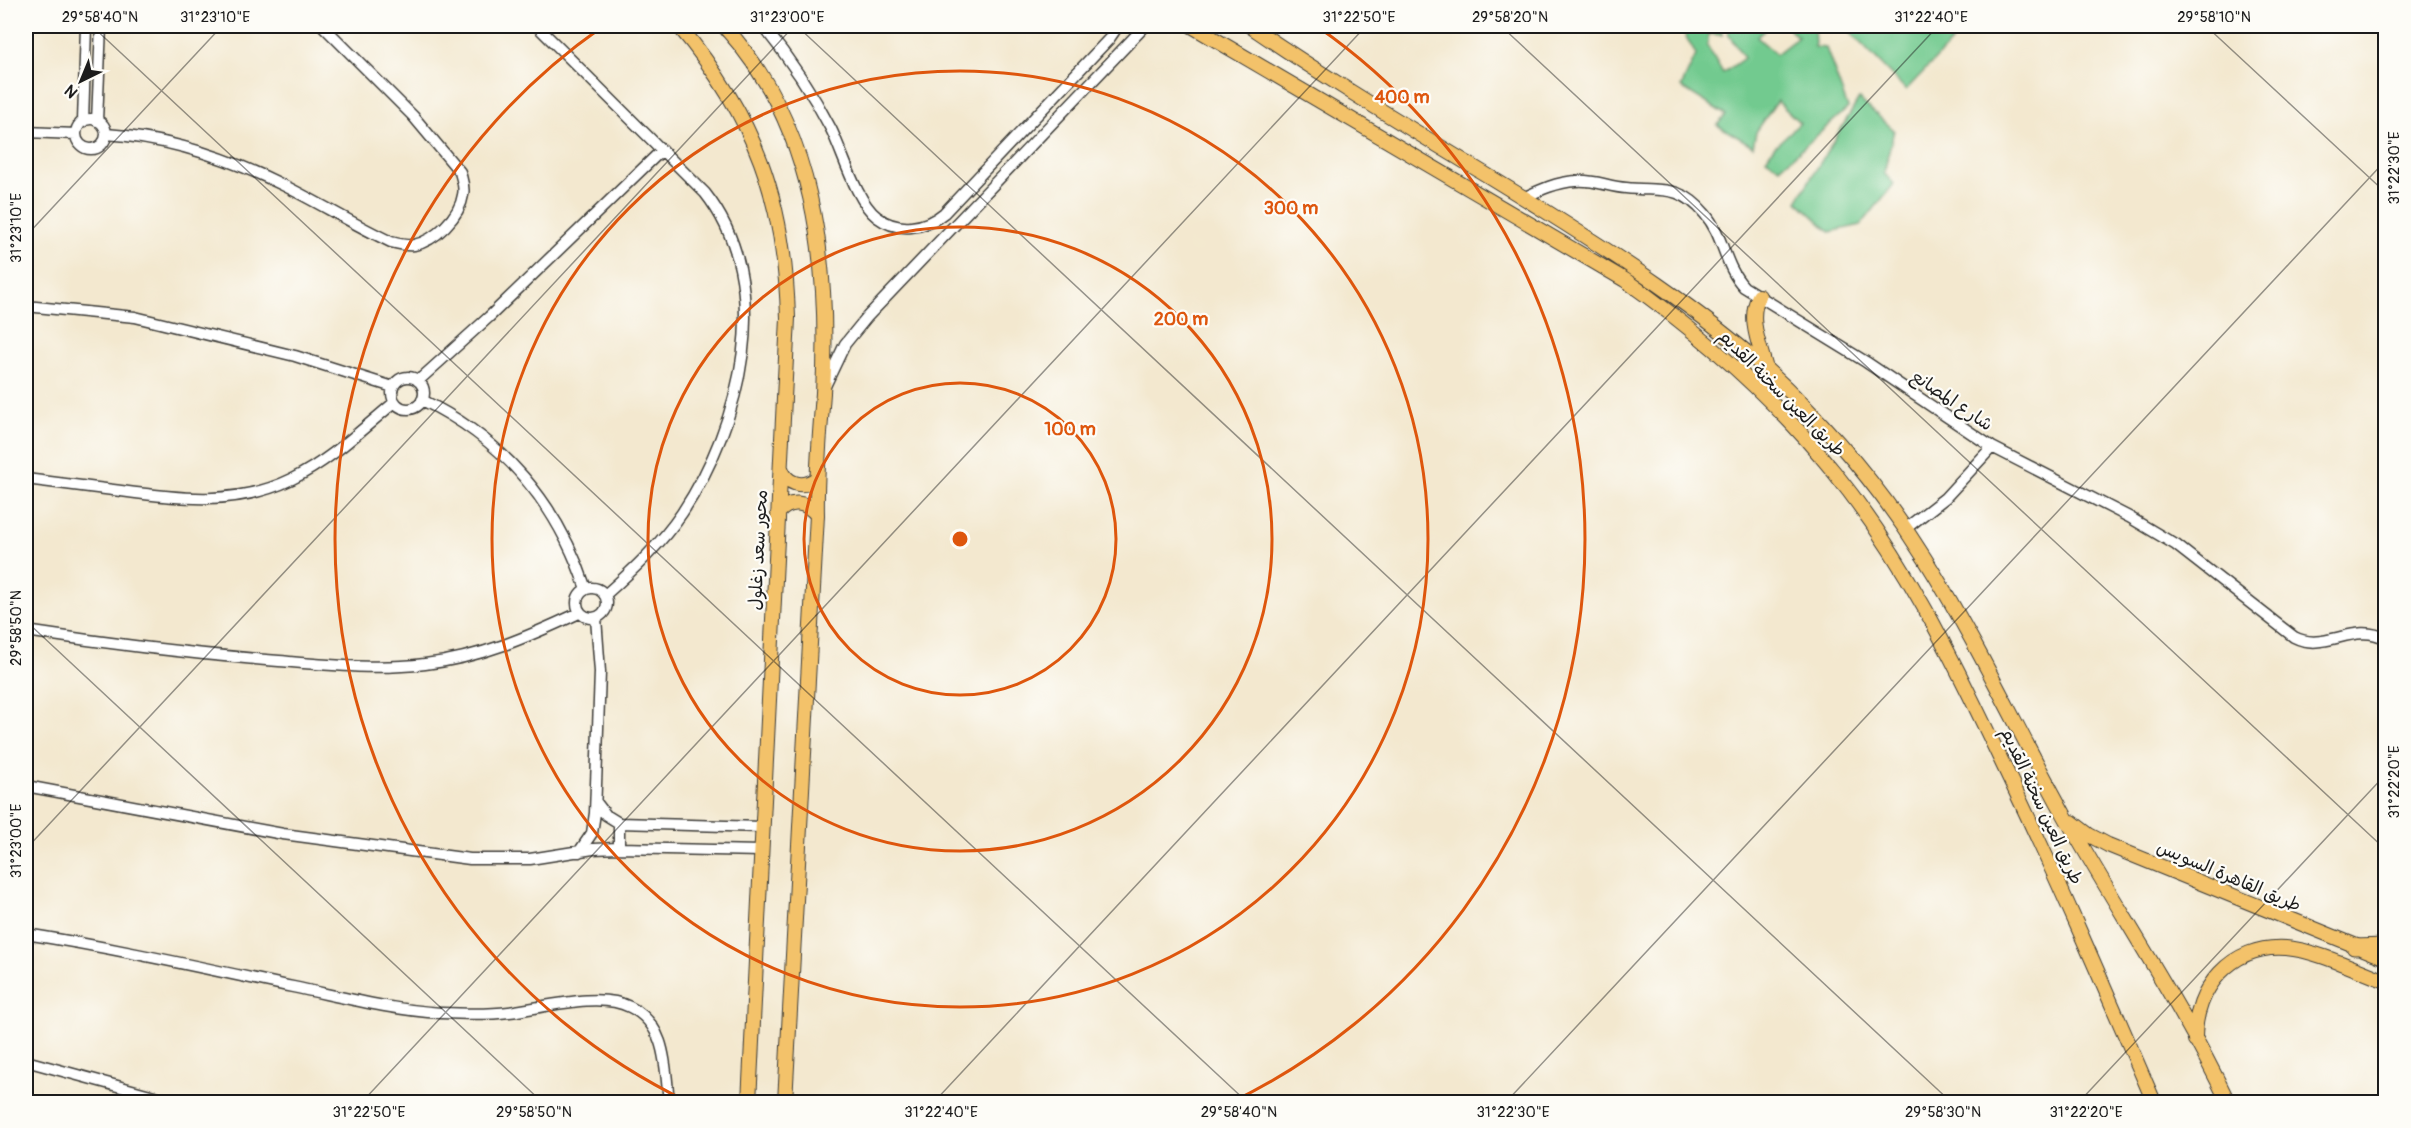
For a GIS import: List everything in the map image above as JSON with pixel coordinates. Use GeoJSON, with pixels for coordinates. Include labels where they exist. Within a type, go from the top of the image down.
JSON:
{"type":"FeatureCollection","features":[{"type":"Feature","properties":{"kind":"highway"},"geometry":{"type":"LineString","coordinates":[[2354,947],[2385,946]]}},
{"type":"Feature","properties":{"kind":"main road","name":"محور سعد زغلول"},"geometry":{"type":"LineString","coordinates":[[679,26],[704,56],[736,107],[762,161],[774,199],[782,238],[788,298],[749,1102]]}},
{"type":"Feature","properties":{"kind":"main road"},"geometry":{"type":"LineString","coordinates":[[724,26],[753,62],[790,132],[804,169],[814,207],[823,277],[825,315],[823,391],[816,479],[817,515],[785,1102]]}},
{"type":"Feature","properties":{"kind":"main road","name":"طريق العين سخنة القديم"},"geometry":{"type":"LineString","coordinates":[[1192,26],[1625,280],[1673,314],[1730,362],[1803,436],[1835,472],[1892,551],[1955,663],[2074,919],[2154,1102]]}},
{"type":"Feature","properties":{"kind":"main road","name":"طريق العين سخنة القديم"},"geometry":{"type":"LineString","coordinates":[[1250,26],[1656,282],[1766,369],[1824,426],[1905,529],[1978,651],[2065,816],[2195,1040],[2228,1102]]}},
{"type":"Feature","properties":{"kind":"main road"},"geometry":{"type":"LineString","coordinates":[[1759,296],[1754,305],[1753,317],[1766,369]]}},
{"type":"Feature","properties":{"kind":"main road"},"geometry":{"type":"LineString","coordinates":[[781,468],[786,478],[795,484],[806,484],[816,479]]}},
{"type":"Feature","properties":{"kind":"main road"},"geometry":{"type":"LineString","coordinates":[[778,513],[788,504],[801,503],[817,515]]}},
{"type":"Feature","properties":{"kind":"main road","name":"طريق القاهرة السويس"},"geometry":{"type":"LineString","coordinates":[[2065,816],[2089,835],[2108,845],[2385,958]]}},
{"type":"Feature","properties":{"kind":"main road"},"geometry":{"type":"LineString","coordinates":[[2195,1040],[2196,1017],[2208,986],[2223,969],[2252,952],[2274,948],[2296,950],[2385,981]]}},
{"type":"Feature","properties":{"kind":"street"},"geometry":{"type":"LineString","coordinates":[[83,122],[97,121],[103,126],[106,134],[100,146],[92,149],[83,147],[76,134],[83,122],[86,26]]}},
{"type":"Feature","properties":{"kind":"street"},"geometry":{"type":"LineString","coordinates":[[97,121],[101,26]]}},
{"type":"Feature","properties":{"kind":"street"},"geometry":{"type":"LineString","coordinates":[[106,134],[140,138],[204,152],[284,186],[391,242],[402,245],[422,242],[439,231],[459,207],[464,183],[460,172],[413,116],[323,26]]}},
{"type":"Feature","properties":{"kind":"street"},"geometry":{"type":"LineString","coordinates":[[537,26],[714,205],[731,238],[743,283],[743,347],[734,400],[724,429],[683,512],[644,559],[605,595]]}},
{"type":"Feature","properties":{"kind":"street"},"geometry":{"type":"LineString","coordinates":[[763,26],[797,71],[814,99],[846,160],[861,198],[877,217],[892,225],[917,226],[938,218],[1109,39],[1118,26]]}},
{"type":"Feature","properties":{"kind":"street"},"geometry":{"type":"LineString","coordinates":[[823,391],[845,344],[867,317],[1145,26]]}},
{"type":"Feature","properties":{"kind":"street"},"geometry":{"type":"LineString","coordinates":[[26,132],[76,134]]}},
{"type":"Feature","properties":{"kind":"street"},"geometry":{"type":"LineString","coordinates":[[418,381],[489,317],[662,150]]}},
{"type":"Feature","properties":{"kind":"street","name":"شارع المصانع"},"geometry":{"type":"LineString","coordinates":[[1523,198],[1554,185],[1575,181],[1627,189],[1658,189],[1687,198],[1706,215],[1735,276],[1744,287],[1866,362],[1992,447],[2160,535],[2198,561],[2300,640],[2319,643],[2360,632],[2370,632],[2385,639]]}},
{"type":"Feature","properties":{"kind":"street"},"geometry":{"type":"LineString","coordinates":[[26,306],[146,319],[295,356],[393,387]]}},
{"type":"Feature","properties":{"kind":"street"},"geometry":{"type":"LineString","coordinates":[[407,377],[418,381],[424,390],[422,400],[414,407],[399,406],[393,397],[393,387],[401,378],[407,377]]}},
{"type":"Feature","properties":{"kind":"street"},"geometry":{"type":"LineString","coordinates":[[422,400],[471,428],[500,450],[525,476],[547,505],[565,536],[586,589]]}},
{"type":"Feature","properties":{"kind":"street"},"geometry":{"type":"LineString","coordinates":[[26,479],[175,498],[203,500],[243,496],[261,492],[292,479],[322,461],[395,402]]}},
{"type":"Feature","properties":{"kind":"street"},"geometry":{"type":"LineString","coordinates":[[1905,529],[1945,498],[1992,447]]}},
{"type":"Feature","properties":{"kind":"street"},"geometry":{"type":"LineString","coordinates":[[597,588],[605,595],[606,609],[596,618],[587,618],[579,612],[578,596],[586,589],[597,588]]}},
{"type":"Feature","properties":{"kind":"street"},"geometry":{"type":"LineString","coordinates":[[26,631],[180,653],[349,666],[415,665],[482,652],[521,639],[579,612]]}},
{"type":"Feature","properties":{"kind":"street"},"geometry":{"type":"LineString","coordinates":[[579,852],[592,833],[596,802],[600,672],[596,618]]}},
{"type":"Feature","properties":{"kind":"street"},"geometry":{"type":"LineString","coordinates":[[26,786],[283,834],[470,859],[530,859],[619,848],[761,851]]}},
{"type":"Feature","properties":{"kind":"street"},"geometry":{"type":"LineString","coordinates":[[596,802],[606,815],[619,823],[762,827]]}},
{"type":"Feature","properties":{"kind":"street"},"geometry":{"type":"LineString","coordinates":[[619,823],[619,848]]}},
{"type":"Feature","properties":{"kind":"street"},"geometry":{"type":"LineString","coordinates":[[26,934],[77,942],[424,1012],[466,1014],[508,1012],[581,1002],[615,1001],[642,1014],[652,1025],[659,1038],[669,1102]]}},
{"type":"Feature","properties":{"kind":"street"},"geometry":{"type":"LineString","coordinates":[[26,1061],[176,1102]]}},
{"type":"Feature","properties":{"kind":"green space"},"geometry":{"type":"Polygon","coordinates":[[[1688,26],[1720,26],[1722,35],[1709,34],[1707,45],[1723,73],[1744,58],[1729,35],[1727,26],[1768,26],[1757,37],[1776,54],[1798,37],[1785,26],[1814,26],[1815,47],[1826,48],[1848,108],[1780,168],[1766,159],[1774,147],[1800,123],[1777,101],[1756,132],[1753,146],[1717,125],[1726,115],[1681,87],[1696,55],[1684,33],[1688,26]]]}},
{"type":"Feature","properties":{"kind":"green space"},"geometry":{"type":"Polygon","coordinates":[[[1844,26],[1965,26],[1966,27],[1906,90],[1844,26]]]}},
{"type":"Feature","properties":{"kind":"green space"},"geometry":{"type":"Polygon","coordinates":[[[1859,99],[1894,130],[1884,173],[1894,184],[1861,225],[1830,232],[1797,201],[1859,99]]]}}]}
